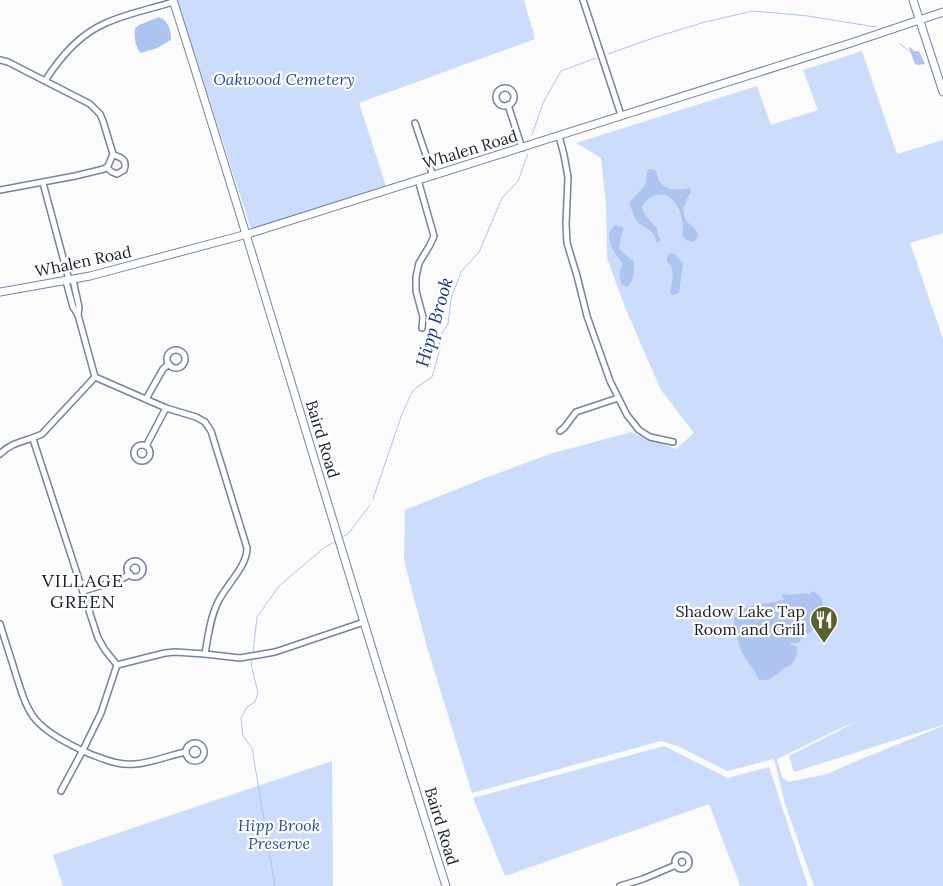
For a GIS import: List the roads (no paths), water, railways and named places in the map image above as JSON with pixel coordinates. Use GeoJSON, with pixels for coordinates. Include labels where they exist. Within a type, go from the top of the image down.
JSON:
{"type":"FeatureCollection","features":[{"type":"Feature","properties":{"kind":"street"},"geometry":{"type":"LineString","coordinates":[[583,0],[621,116]]}},
{"type":"Feature","properties":{"kind":"street"},"geometry":{"type":"LineString","coordinates":[[913,0],[943,92]]}},
{"type":"Feature","properties":{"kind":"street"},"geometry":{"type":"LineString","coordinates":[[45,81],[58,61],[70,48],[95,29],[120,18],[173,1]]}},
{"type":"Feature","properties":{"kind":"street","name":"Baird Road"},"geometry":{"type":"LineString","coordinates":[[173,1],[446,886]]}},
{"type":"Feature","properties":{"kind":"street","name":"Whalen Road"},"geometry":{"type":"LineString","coordinates":[[0,292],[69,280],[125,267],[246,234],[522,148],[943,12]]}},
{"type":"Feature","properties":{"kind":"street"},"geometry":{"type":"LineString","coordinates":[[0,60],[8,62],[82,99],[96,109],[103,121],[113,151],[107,168]]}},
{"type":"Feature","properties":{"kind":"street"},"geometry":{"type":"LineString","coordinates":[[508,105],[522,148]]}},
{"type":"Feature","properties":{"kind":"street"},"geometry":{"type":"LineString","coordinates":[[415,123],[433,176]]}},
{"type":"Feature","properties":{"kind":"street"},"geometry":{"type":"LineString","coordinates":[[559,136],[568,177],[567,243],[587,316],[610,380],[632,422],[642,433],[650,437],[673,442]]}},
{"type":"Feature","properties":{"kind":"street"},"geometry":{"type":"LineString","coordinates":[[107,168],[118,174],[124,170],[126,165],[124,160],[113,155]]}},
{"type":"Feature","properties":{"kind":"street"},"geometry":{"type":"LineString","coordinates":[[0,190],[43,183],[107,168]]}},
{"type":"Feature","properties":{"kind":"street"},"geometry":{"type":"LineString","coordinates":[[418,180],[434,236],[419,263],[416,277],[416,290],[423,317],[422,328]]}},
{"type":"Feature","properties":{"kind":"street"},"geometry":{"type":"LineString","coordinates":[[43,183],[69,280],[79,307],[78,315],[96,377],[146,400],[196,417],[209,426],[214,440],[247,548],[247,554],[243,564],[227,585],[216,604],[205,654]]}},
{"type":"Feature","properties":{"kind":"street"},"geometry":{"type":"LineString","coordinates":[[146,400],[163,369],[169,364]]}},
{"type":"Feature","properties":{"kind":"street"},"geometry":{"type":"LineString","coordinates":[[0,454],[12,445],[33,439],[42,434],[96,377]]}},
{"type":"Feature","properties":{"kind":"street"},"geometry":{"type":"LineString","coordinates":[[560,431],[576,412],[618,398]]}},
{"type":"Feature","properties":{"kind":"street"},"geometry":{"type":"LineString","coordinates":[[146,446],[166,408]]}},
{"type":"Feature","properties":{"kind":"street"},"geometry":{"type":"LineString","coordinates":[[33,439],[98,638],[117,665]]}},
{"type":"Feature","properties":{"kind":"street"},"geometry":{"type":"LineString","coordinates":[[84,591],[120,580],[130,574]]}},
{"type":"Feature","properties":{"kind":"street"},"geometry":{"type":"LineString","coordinates":[[117,665],[175,652],[240,658],[262,655],[364,622]]}},
{"type":"Feature","properties":{"kind":"street"},"geometry":{"type":"LineString","coordinates":[[0,624],[28,708],[36,720],[50,732],[83,750],[115,762],[134,765],[186,752]]}},
{"type":"Feature","properties":{"kind":"street"},"geometry":{"type":"LineString","coordinates":[[61,791],[101,713],[117,665]]}},
{"type":"Feature","properties":{"kind":"street"},"geometry":{"type":"LineString","coordinates":[[620,886],[676,865]]}},
{"type":"Feature","properties":{"kind":"waterway","name":"Hipp Brook"},"geometry":{"type":"LineString","coordinates":[[608,54],[705,22],[753,11],[808,16],[876,27]]}},
{"type":"Feature","properties":{"kind":"waterway","name":"Hipp Brook"},"geometry":{"type":"LineString","coordinates":[[900,44],[913,54]]}},
{"type":"Feature","properties":{"kind":"waterway","name":"Hipp Brook"},"geometry":{"type":"LineString","coordinates":[[532,135],[543,103],[561,71],[596,58]]}},
{"type":"Feature","properties":{"kind":"waterway","name":"Hipp Brook"},"geometry":{"type":"LineString","coordinates":[[373,499],[402,414],[413,390],[432,377],[440,349],[439,338],[448,324],[451,299],[461,272],[479,252],[502,198],[518,181],[528,154]]}},
{"type":"Feature","properties":{"kind":"waterway","name":"Hipp Brook"},"geometry":{"type":"LineString","coordinates":[[344,536],[348,534],[370,505]]}},
{"type":"Feature","properties":{"kind":"waterway","name":"Hipp Brook"},"geometry":{"type":"LineString","coordinates":[[253,653],[257,617],[279,586],[325,547],[334,542]]}},
{"type":"Feature","properties":{"kind":"waterway","name":"Hipp Brook"},"geometry":{"type":"LineString","coordinates":[[252,660],[251,664],[258,693],[255,702],[247,707],[241,718],[243,736],[252,748],[275,886]]}},
{"type":"Feature","properties":{"kind":"place","name":"Shadow Lake Tap Room and Grill"},"geometry":{"type":"Point","coordinates":[824,644]}},
{"type":"Feature","properties":{"kind":"district","name":"VILLAGE GREEN"},"geometry":{"type":"Point","coordinates":[83,590]}},
{"type":"Feature","properties":{"kind":"park label","name":"Oakwood Cemetery"},"geometry":{"type":"Point","coordinates":[284,79]}},
{"type":"Feature","properties":{"kind":"park label","name":"Hipp Brook Preserve"},"geometry":{"type":"Point","coordinates":[279,834]}}]}
